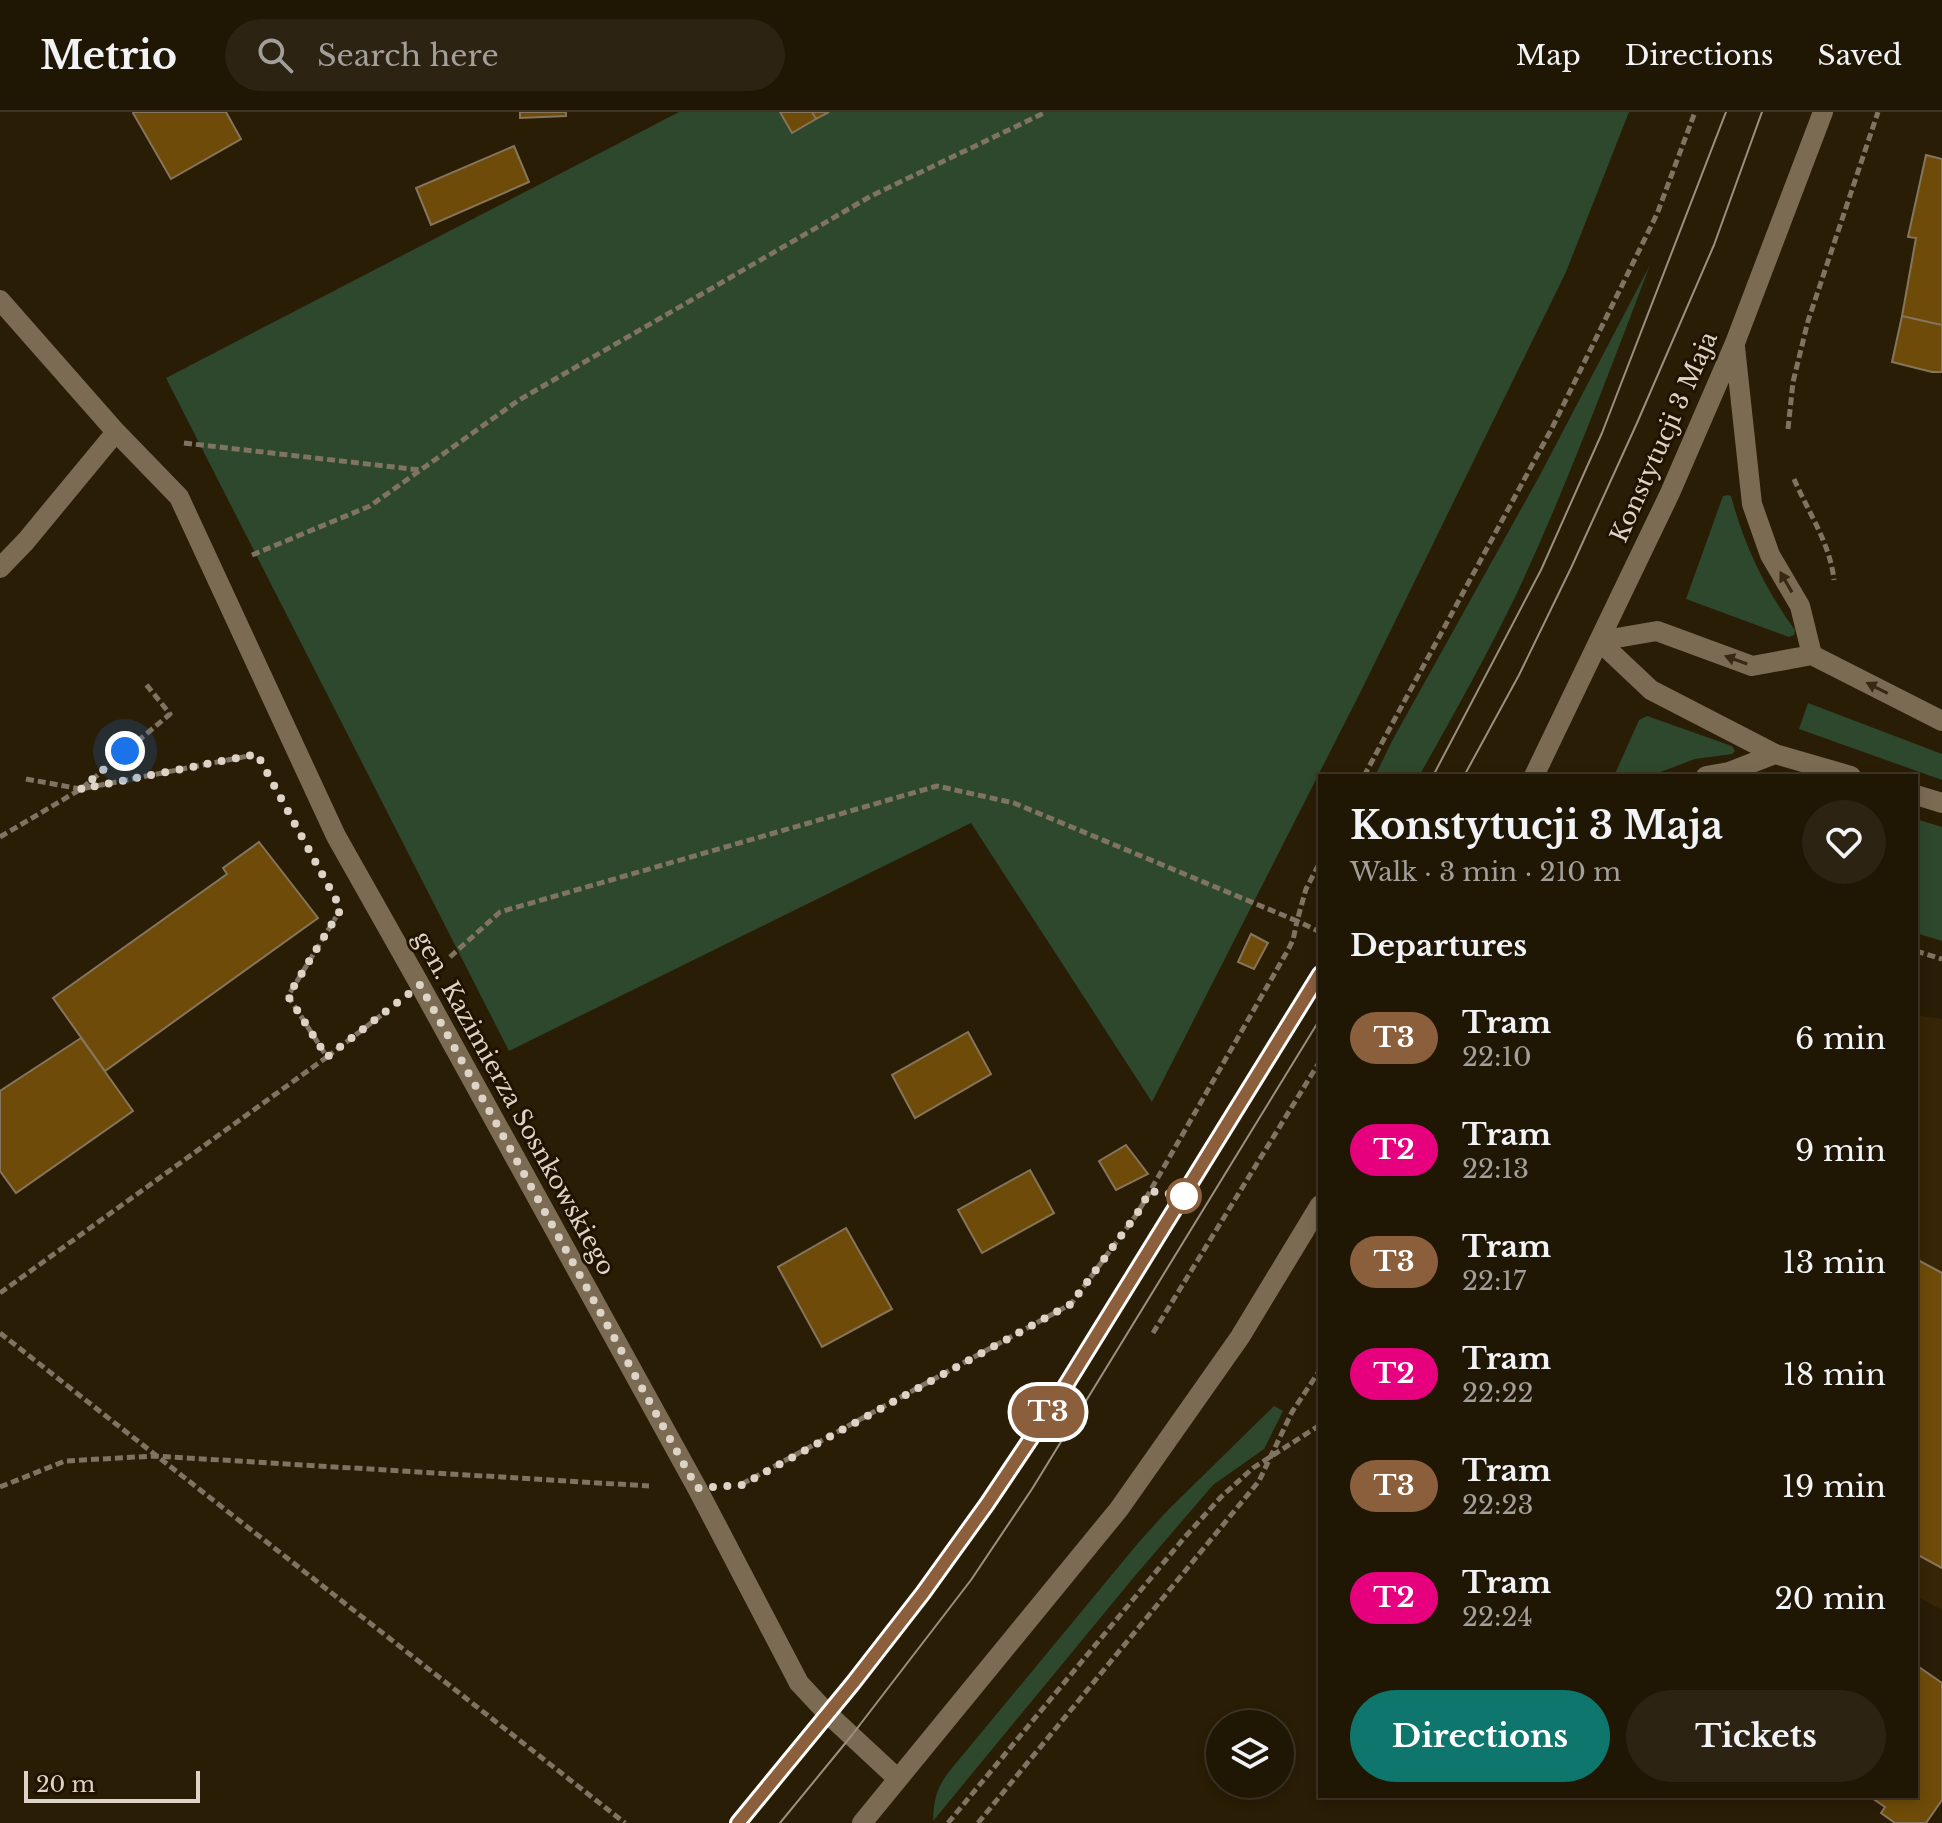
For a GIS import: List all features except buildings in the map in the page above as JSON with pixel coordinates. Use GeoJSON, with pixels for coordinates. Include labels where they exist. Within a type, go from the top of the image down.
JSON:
{"type":"FeatureCollection","features":[{"type":"Feature","properties":{"kind":"street","name":"Konstytucji 3 Maja"},"geometry":{"type":"LineString","coordinates":[[1535,774],[1670,493],[1735,343],[1823,112]]}},
{"type":"Feature","properties":{"kind":"street","name":"gen. Kazimierza Sosnkowskiego"},"geometry":{"type":"LineString","coordinates":[[0,300],[116,432],[179,497],[336,836],[697,1488],[799,1683],[898,1779]]}},
{"type":"Feature","properties":{"kind":"street"},"geometry":{"type":"LineString","coordinates":[[1735,343],[1752,504],[1770,555],[1800,606],[1812,655]]}},
{"type":"Feature","properties":{"kind":"street"},"geometry":{"type":"LineString","coordinates":[[0,568],[116,432]]}},
{"type":"Feature","properties":{"kind":"street"},"geometry":{"type":"LineString","coordinates":[[1599,641],[1657,631],[1752,666],[1812,655],[1942,721]]}},
{"type":"Feature","properties":{"kind":"street"},"geometry":{"type":"LineString","coordinates":[[1599,641],[1651,690],[1775,754],[1844,774]]}},
{"type":"Feature","properties":{"kind":"street"},"geometry":{"type":"LineString","coordinates":[[1718,774],[1775,754]]}},
{"type":"Feature","properties":{"kind":"street"},"geometry":{"type":"LineString","coordinates":[[1918,796],[1942,803]]}},
{"type":"Feature","properties":{"kind":"street"},"geometry":{"type":"LineString","coordinates":[[862,1823],[1119,1509],[1240,1337],[1318,1208]]}},
{"type":"Feature","properties":{"kind":"path"},"geometry":{"type":"LineString","coordinates":[[214,571],[370,506],[519,400],[857,204],[1046,112]]}},
{"type":"Feature","properties":{"kind":"path"},"geometry":{"type":"LineString","coordinates":[[1365,774],[1552,428],[1657,214],[1695,112]]}},
{"type":"Feature","properties":{"kind":"path"},"geometry":{"type":"LineString","coordinates":[[1787,443],[1793,382],[1808,321],[1878,112]]}},
{"type":"Feature","properties":{"kind":"path"},"geometry":{"type":"LineString","coordinates":[[116,432],[169,442],[421,470]]}},
{"type":"Feature","properties":{"kind":"path"},"geometry":{"type":"LineString","coordinates":[[1791,467],[1820,530],[1833,565],[1835,585]]}},
{"type":"Feature","properties":{"kind":"path"},"geometry":{"type":"LineString","coordinates":[[0,837],[81,789],[170,714],[145,683]]}},
{"type":"Feature","properties":{"kind":"path"},"geometry":{"type":"LineString","coordinates":[[26,779],[81,789],[257,754]]}},
{"type":"Feature","properties":{"kind":"path"},"geometry":{"type":"LineString","coordinates":[[0,1293],[327,1057],[420,985],[500,912],[937,786],[1014,803],[1318,931]]}},
{"type":"Feature","properties":{"kind":"path"},"geometry":{"type":"LineString","coordinates":[[0,1487],[65,1461],[155,1456],[697,1488],[742,1485],[1071,1304],[1137,1214],[1288,950],[1306,889],[1318,866]]}},
{"type":"Feature","properties":{"kind":"path"},"geometry":{"type":"LineString","coordinates":[[327,1057],[288,996],[341,909]]}},
{"type":"Feature","properties":{"kind":"path"},"geometry":{"type":"LineString","coordinates":[[1918,952],[1942,959]]}},
{"type":"Feature","properties":{"kind":"path"},"geometry":{"type":"LineString","coordinates":[[1153,1333],[1318,1064]]}},
{"type":"Feature","properties":{"kind":"path"},"geometry":{"type":"LineString","coordinates":[[0,1333],[625,1823]]}},
{"type":"Feature","properties":{"kind":"path"},"geometry":{"type":"LineString","coordinates":[[978,1823],[1259,1481],[1292,1412],[1318,1373]]}},
{"type":"Feature","properties":{"kind":"path"},"geometry":{"type":"LineString","coordinates":[[948,1823],[1221,1497],[1253,1468],[1318,1426]]}},
{"type":"Feature","properties":{"kind":"shaded area"},"geometry":{"type":"Polygon","coordinates":[[[1918,1015],[1942,1019],[1942,1610],[1918,1597],[1918,1015]]]}},
{"type":"Feature","properties":{"kind":"green space"},"geometry":{"type":"Polygon","coordinates":[[[679,112],[1629,112],[1566,272],[1362,689],[1152,1102],[971,823],[509,1051],[166,378],[679,112]]]}},
{"type":"Feature","properties":{"kind":"green space"},"geometry":{"type":"Polygon","coordinates":[[[1650,265],[1553,512],[1517,593],[1470,685],[1420,774],[1376,774],[1392,741],[1540,475],[1650,265]]]}},
{"type":"Feature","properties":{"kind":"green space"},"geometry":{"type":"Polygon","coordinates":[[[1728,495],[1757,566],[1795,630],[1794,635],[1789,637],[1686,599],[1723,496],[1728,495]]]}},
{"type":"Feature","properties":{"kind":"green space"},"geometry":{"type":"Polygon","coordinates":[[[1808,703],[1942,754],[1942,780],[1799,729],[1808,703]]]}},
{"type":"Feature","properties":{"kind":"green space"},"geometry":{"type":"Polygon","coordinates":[[[1647,716],[1732,746],[1735,751],[1695,759],[1655,774],[1615,774],[1639,720],[1647,716]]]}},
{"type":"Feature","properties":{"kind":"green space"},"geometry":{"type":"Polygon","coordinates":[[[1918,820],[1942,827],[1942,941],[1918,934],[1918,820]]]}},
{"type":"Feature","properties":{"kind":"green space"},"geometry":{"type":"Polygon","coordinates":[[[1274,1406],[1283,1411],[1264,1449],[1213,1485],[933,1821],[937,1793],[952,1768],[1139,1542],[1274,1406]]]}},
{"type":"Feature","properties":{"kind":"tram line"},"geometry":{"type":"LineString","coordinates":[[1434,774],[1541,570],[1602,433],[1726,112]]}},
{"type":"Feature","properties":{"kind":"tram line"},"geometry":{"type":"LineString","coordinates":[[1465,774],[1519,675],[1637,423],[1714,245],[1762,112]]}},
{"type":"Feature","properties":{"kind":"tram line"},"geometry":{"type":"LineString","coordinates":[[738,1823],[853,1683],[987,1504],[1058,1398],[1318,977]]}},
{"type":"Feature","properties":{"kind":"tram line","name":"T3"},"geometry":{"type":"LineString","coordinates":[[738,1823],[853,1683],[987,1504],[1058,1398],[1318,977]]}},
{"type":"Feature","properties":{"kind":"tram line"},"geometry":{"type":"LineString","coordinates":[[780,1823],[971,1580],[1032,1489],[1318,1022]]}},
{"type":"Feature","properties":{"kind":"route"},"geometry":{"type":"LineString","coordinates":[[125,751],[81,789],[257,754],[341,909],[288,996],[327,1057],[420,985],[697,1488],[742,1485],[1071,1304],[1137,1214],[1150,1191],[1184,1196]]}}]}
